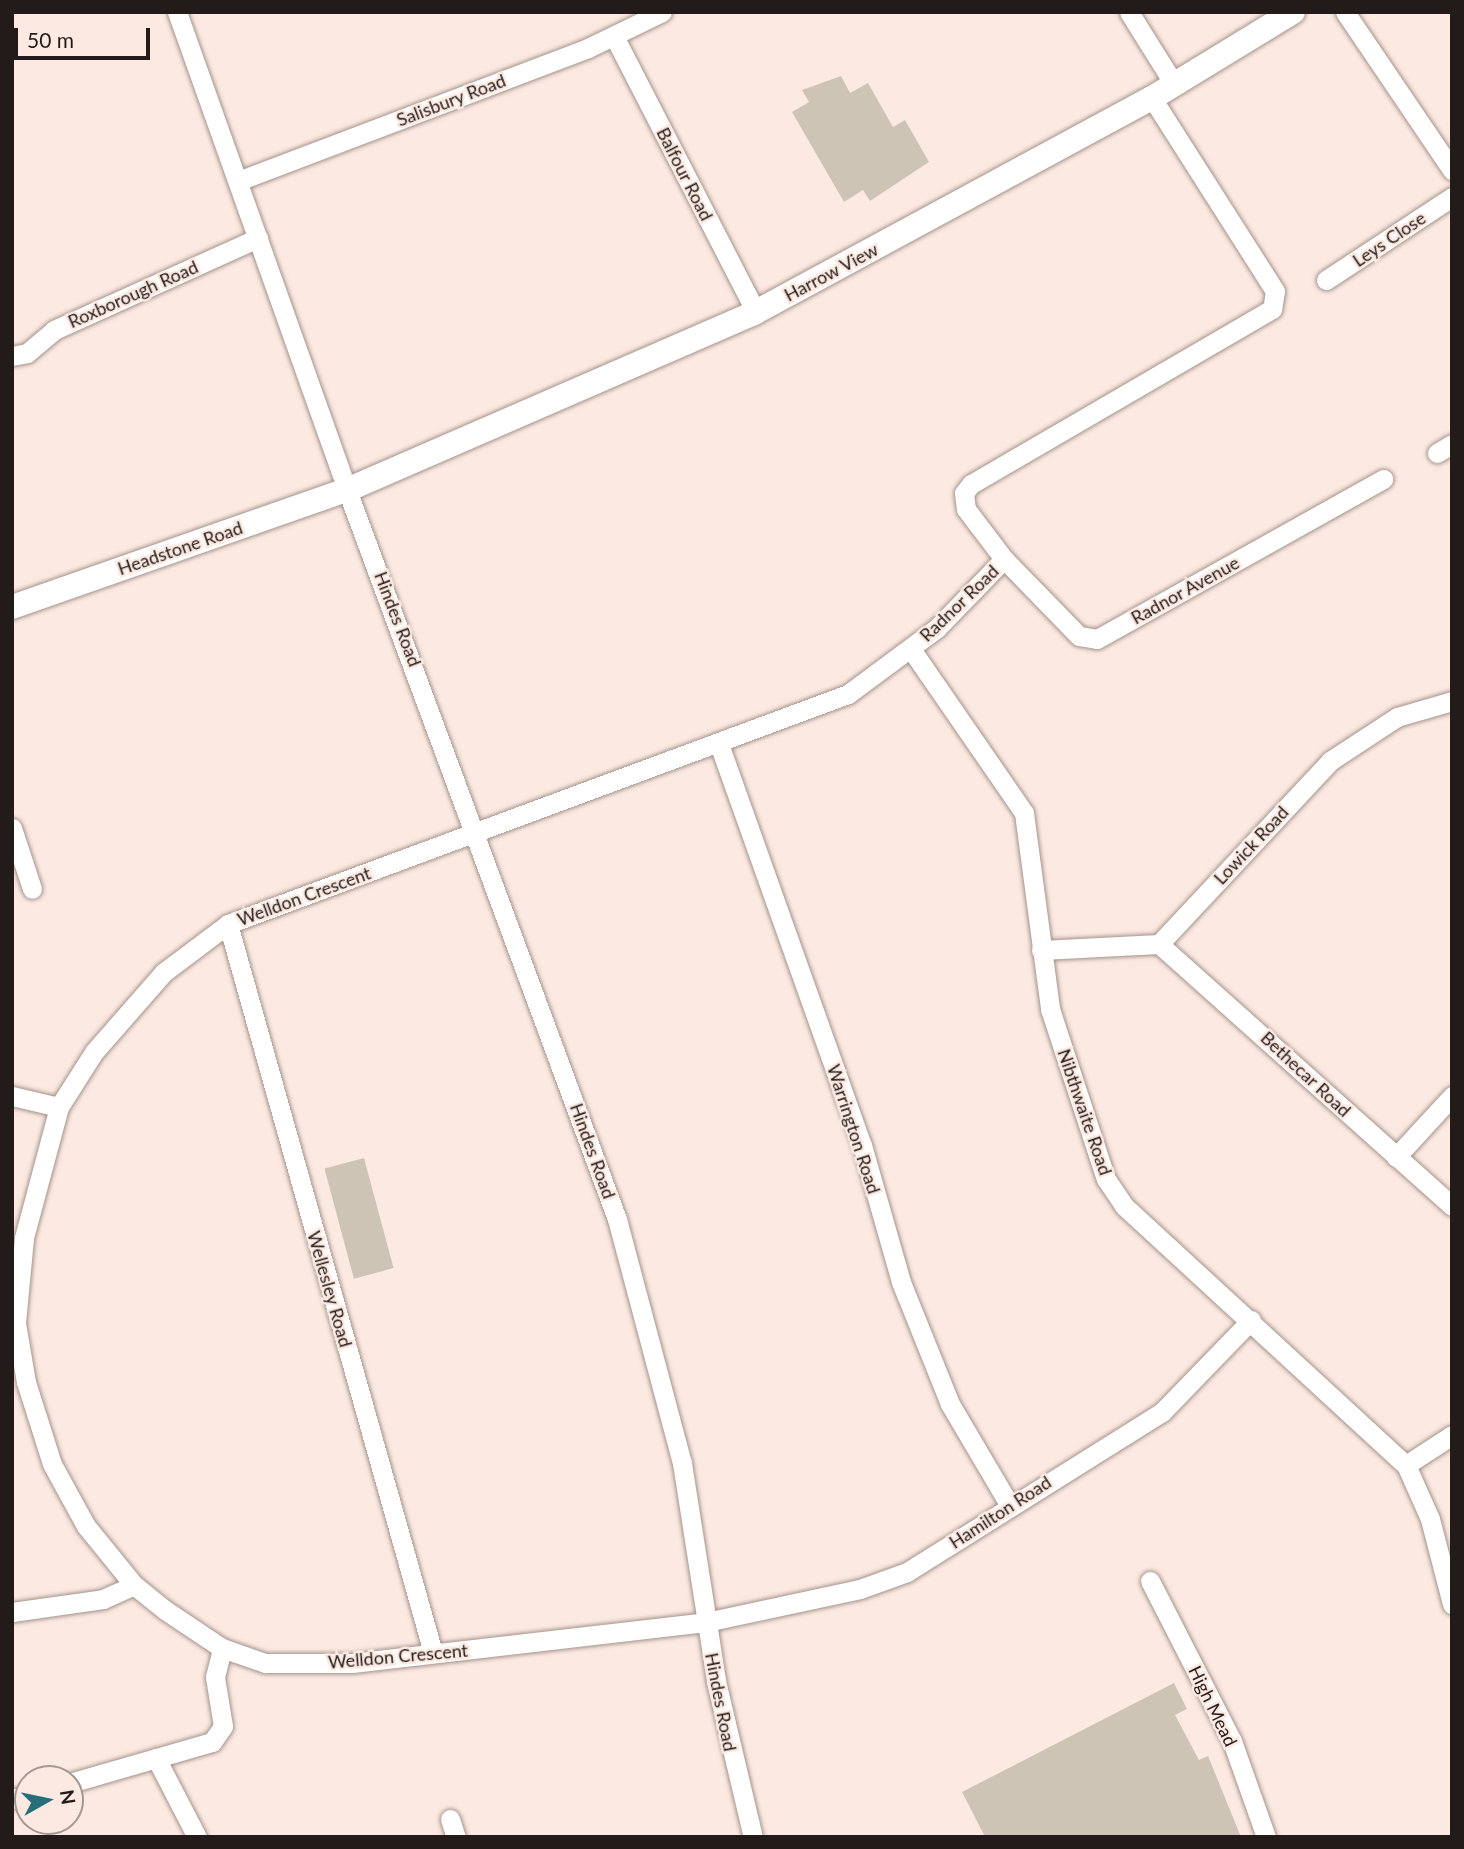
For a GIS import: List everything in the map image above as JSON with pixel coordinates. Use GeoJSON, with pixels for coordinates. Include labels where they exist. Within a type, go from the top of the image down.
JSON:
{"type":"FeatureCollection","features":[{"type":"Feature","properties":{"kind":"street","name":"Hindes Road"},"geometry":{"type":"LineString","coordinates":[[177,12],[345,483],[477,832],[617,1219],[682,1463],[706,1622],[753,1837]]}},
{"type":"Feature","properties":{"kind":"street","name":"Salisbury Road"},"geometry":{"type":"LineString","coordinates":[[238,181],[614,36],[662,12]]}},
{"type":"Feature","properties":{"kind":"street"},"geometry":{"type":"LineString","coordinates":[[1129,12],[1174,85]]}},
{"type":"Feature","properties":{"kind":"street","name":"Harrow View"},"geometry":{"type":"LineString","coordinates":[[345,483],[755,312],[1152,98],[1293,12]]}},
{"type":"Feature","properties":{"kind":"street"},"geometry":{"type":"LineString","coordinates":[[1345,12],[1452,170]]}},
{"type":"Feature","properties":{"kind":"street","name":"Balfour Road"},"geometry":{"type":"LineString","coordinates":[[614,36],[755,312]]}},
{"type":"Feature","properties":{"kind":"street","name":"Radnor Road"},"geometry":{"type":"LineString","coordinates":[[477,832],[848,694],[911,649],[1004,559],[966,509],[964,493],[971,484],[1272,309],[1275,291],[1152,98]]}},
{"type":"Feature","properties":{"kind":"street","name":"Leys Close"},"geometry":{"type":"LineString","coordinates":[[1326,280],[1452,197]]}},
{"type":"Feature","properties":{"kind":"street","name":"Roxborough Road"},"geometry":{"type":"LineString","coordinates":[[12,356],[27,353],[54,330],[258,238]]}},
{"type":"Feature","properties":{"kind":"street","name":"Radnor Avenue"},"geometry":{"type":"LineString","coordinates":[[1004,559],[1079,636],[1097,639],[1383,479]]}},
{"type":"Feature","properties":{"kind":"street","name":"Headstone Road"},"geometry":{"type":"LineString","coordinates":[[12,607],[345,483]]}},
{"type":"Feature","properties":{"kind":"street","name":"Nibthwaite Road"},"geometry":{"type":"LineString","coordinates":[[911,649],[1024,813],[1050,1009],[1106,1179],[1124,1206],[1406,1465],[1426,1507],[1452,1604]]}},
{"type":"Feature","properties":{"kind":"street","name":"Lowick Road"},"geometry":{"type":"LineString","coordinates":[[1159,944],[1330,761],[1397,717],[1452,701]]}},
{"type":"Feature","properties":{"kind":"street","name":"Warrington Road"},"geometry":{"type":"LineString","coordinates":[[719,744],[862,1145],[901,1282],[950,1404],[1009,1504]]}},
{"type":"Feature","properties":{"kind":"street"},"geometry":{"type":"LineString","coordinates":[[13,830],[32,889]]}},
{"type":"Feature","properties":{"kind":"street","name":"Welldon Crescent"},"geometry":{"type":"LineString","coordinates":[[477,832],[228,924],[164,972],[128,1011],[58,1107],[24,1238],[16,1323],[26,1382],[52,1464],[86,1526],[134,1585],[222,1648],[265,1663],[352,1663],[706,1622]]}},
{"type":"Feature","properties":{"kind":"street","name":"Wellesley Road"},"geometry":{"type":"LineString","coordinates":[[228,924],[433,1653]]}},
{"type":"Feature","properties":{"kind":"street"},"geometry":{"type":"LineString","coordinates":[[1041,950],[1159,944]]}},
{"type":"Feature","properties":{"kind":"street","name":"Bethecar Road"},"geometry":{"type":"LineString","coordinates":[[1159,944],[1452,1206]]}},
{"type":"Feature","properties":{"kind":"street"},"geometry":{"type":"LineString","coordinates":[[12,1096],[58,1107]]}},
{"type":"Feature","properties":{"kind":"street"},"geometry":{"type":"LineString","coordinates":[[1396,1157],[1452,1096]]}},
{"type":"Feature","properties":{"kind":"street","name":"Hamilton Road"},"geometry":{"type":"LineString","coordinates":[[706,1622],[818,1600],[907,1572],[1009,1504],[1162,1412],[1251,1320]]}},
{"type":"Feature","properties":{"kind":"street"},"geometry":{"type":"LineString","coordinates":[[1406,1465],[1452,1435]]}},
{"type":"Feature","properties":{"kind":"street","name":"High Mead"},"geometry":{"type":"LineString","coordinates":[[1150,1581],[1232,1741],[1266,1837]]}},
{"type":"Feature","properties":{"kind":"street"},"geometry":{"type":"LineString","coordinates":[[13,1610],[103,1599],[134,1585]]}},
{"type":"Feature","properties":{"kind":"street"},"geometry":{"type":"LineString","coordinates":[[84,1779],[212,1742],[223,1726],[215,1677],[222,1648]]}},
{"type":"Feature","properties":{"kind":"street"},"geometry":{"type":"LineString","coordinates":[[156,1758],[197,1837]]}},
{"type":"Feature","properties":{"kind":"building"},"geometry":{"type":"Polygon","coordinates":[[[841,76],[850,93],[868,83],[893,127],[905,120],[929,162],[870,201],[863,190],[844,202],[792,112],[809,102],[802,90],[841,76]]]}},
{"type":"Feature","properties":{"kind":"building"},"geometry":{"type":"Polygon","coordinates":[[[364,1158],[394,1268],[354,1279],[324,1169],[364,1158]]]}},
{"type":"Feature","properties":{"kind":"building"},"geometry":{"type":"Polygon","coordinates":[[[1174,1683],[1187,1709],[1175,1715],[1199,1760],[1208,1756],[1241,1837],[985,1837],[962,1792],[1174,1683]]]}}]}
